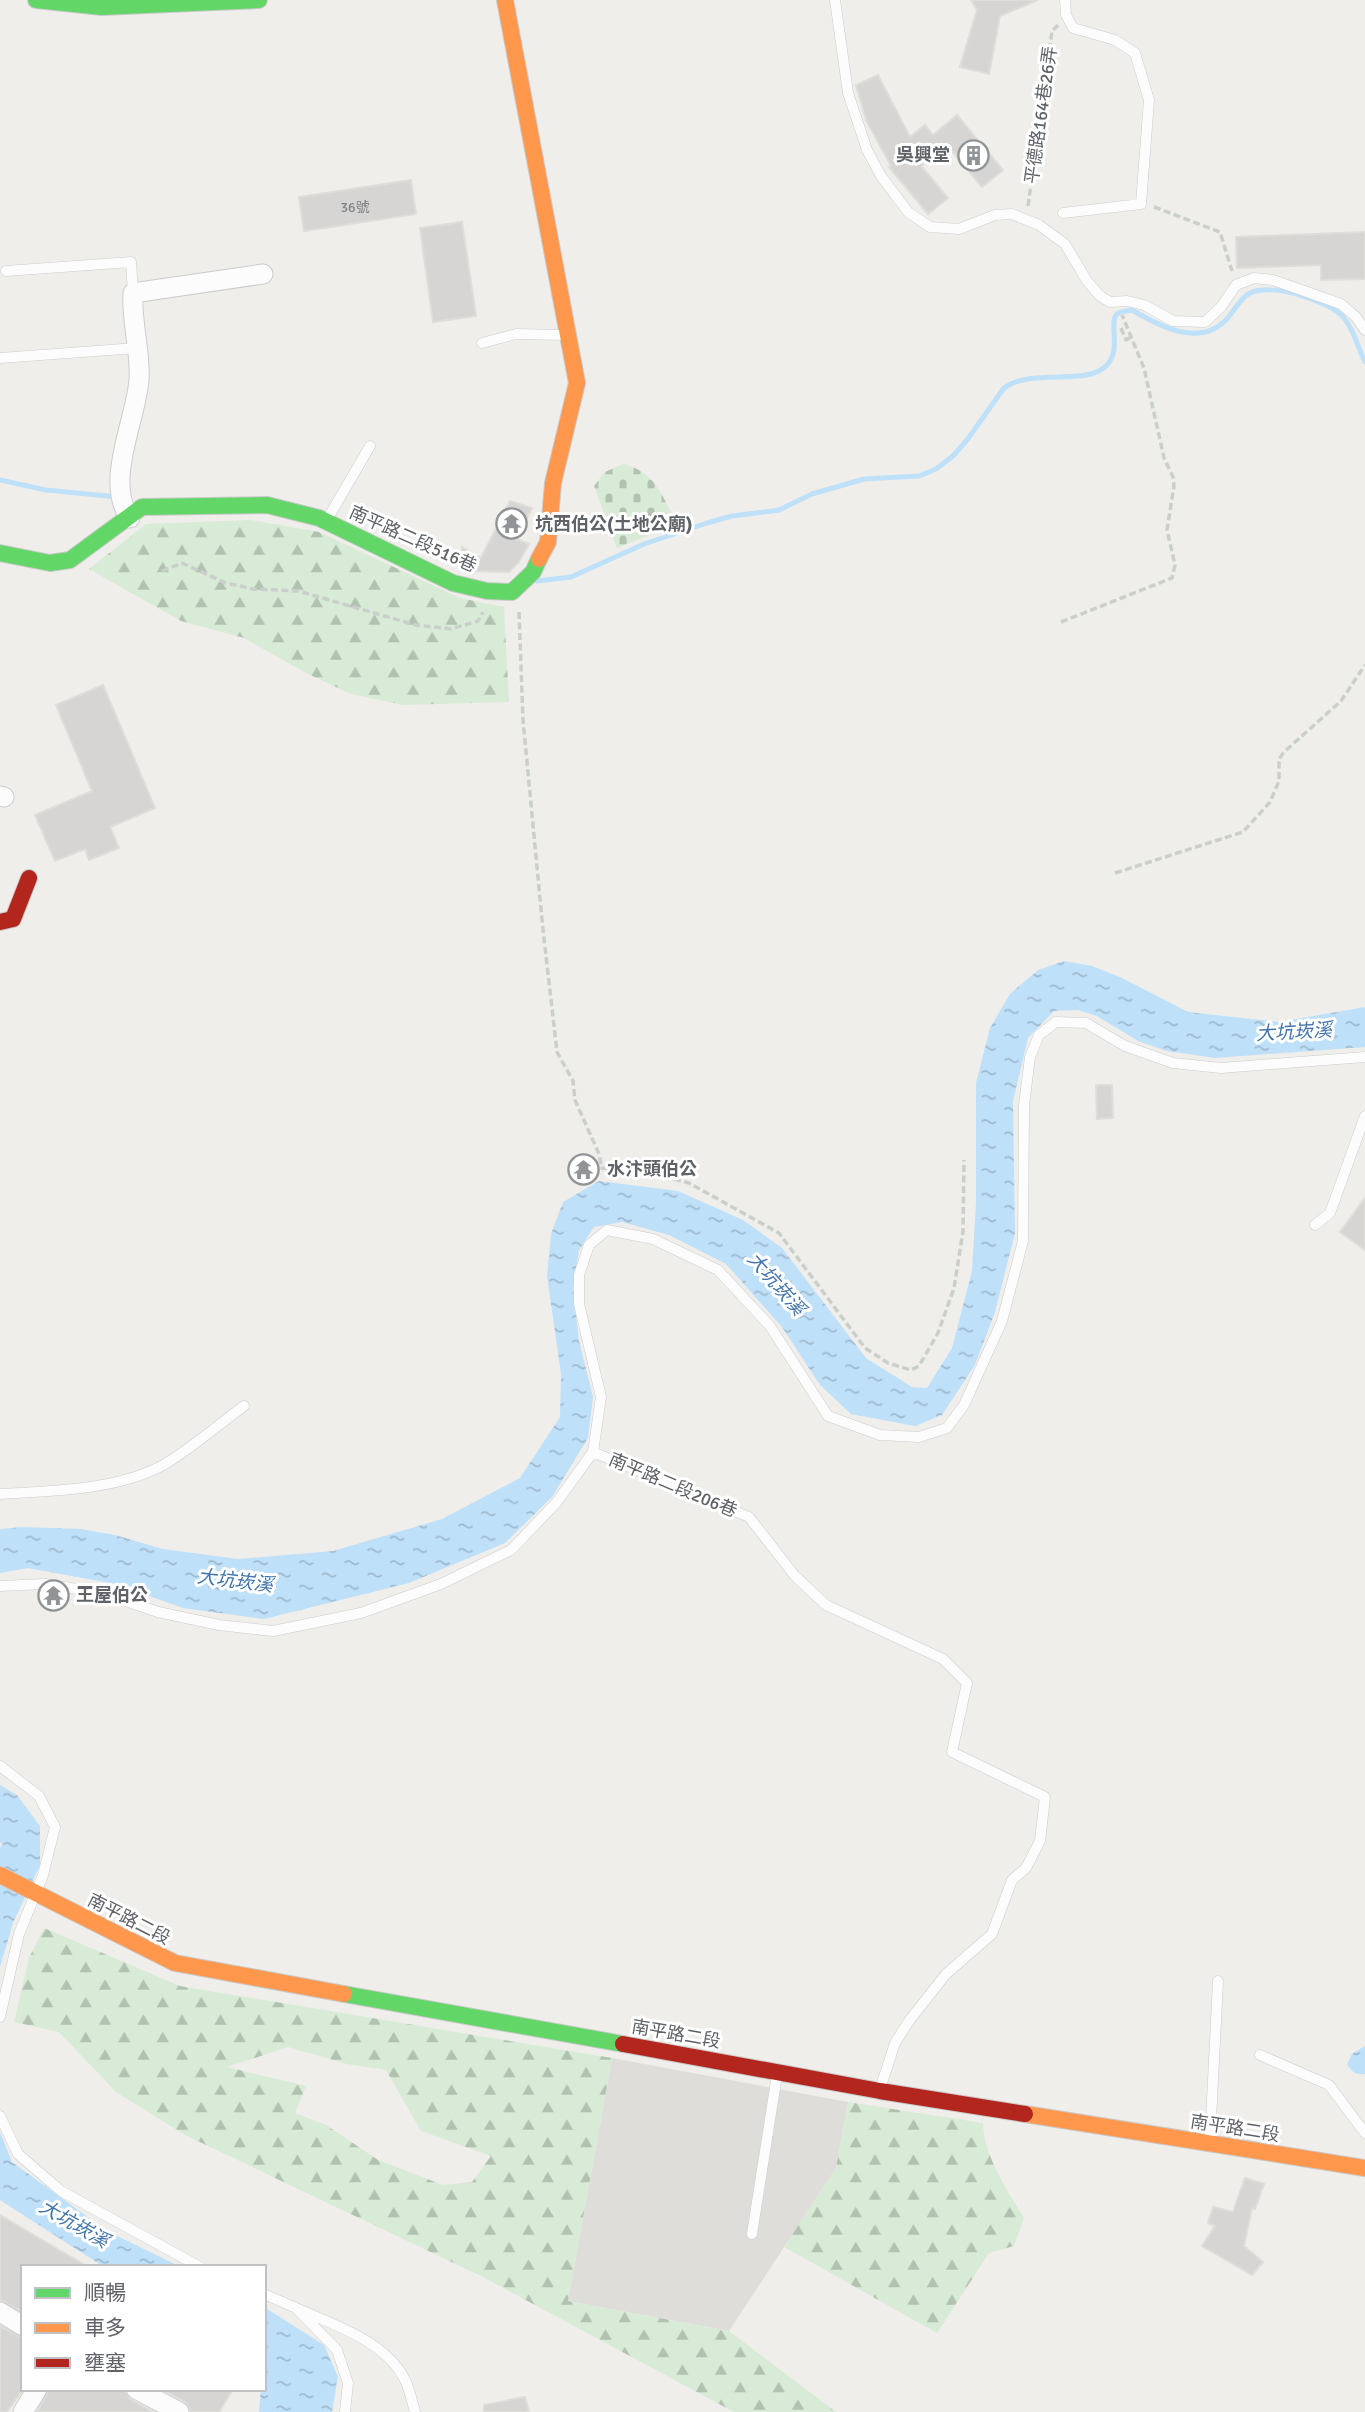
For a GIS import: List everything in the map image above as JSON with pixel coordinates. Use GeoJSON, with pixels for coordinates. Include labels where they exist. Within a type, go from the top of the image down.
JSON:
{"type":"FeatureCollection","features":[{"type":"Feature","properties":{"kind":"street"},"geometry":{"type":"LineString","coordinates":[[36,0],[102,7],[259,0]]}},
{"type":"Feature","properties":{"kind":"street"},"geometry":{"type":"LineString","coordinates":[[505,0],[577,383],[553,483],[548,542],[533,572],[516,590]]}},
{"type":"Feature","properties":{"kind":"street"},"geometry":{"type":"LineString","coordinates":[[127,513],[119,481],[139,380],[133,293],[263,274]]}},
{"type":"Feature","properties":{"kind":"street","name":"南平路二段516巷"},"geometry":{"type":"LineString","coordinates":[[0,553],[50,563],[70,560],[127,513],[142,507],[267,505],[326,520],[453,583],[493,592],[516,590]]}},
{"type":"Feature","properties":{"kind":"street"},"geometry":{"type":"LineString","coordinates":[[0,922],[13,919],[29,878]]}},
{"type":"Feature","properties":{"kind":"street","name":"南平路二段"},"geometry":{"type":"LineString","coordinates":[[0,1875],[174,1963],[880,2091],[1365,2168]]}},
{"type":"Feature","properties":{"kind":"street"},"geometry":{"type":"LineString","coordinates":[[0,2312],[21,2325]]}},
{"type":"Feature","properties":{"kind":"street"},"geometry":{"type":"LineString","coordinates":[[23,2412],[36,2391]]}},
{"type":"Feature","properties":{"kind":"street"},"geometry":{"type":"LineString","coordinates":[[140,2391],[179,2412]]}},
{"type":"Feature","properties":{"kind":"lane"},"geometry":{"type":"LineString","coordinates":[[835,0],[848,93],[867,149],[881,176],[908,212],[930,228],[959,229],[995,215],[1012,214],[1026,219],[1065,244],[1087,281],[1100,296],[1110,302],[1127,301],[1144,305],[1173,321],[1205,322],[1221,307],[1236,285],[1254,278],[1273,280],[1341,304],[1356,317],[1365,330]]}},
{"type":"Feature","properties":{"kind":"lane"},"geometry":{"type":"LineString","coordinates":[[1063,214],[1141,204],[1149,100],[1135,52],[1115,40],[1073,28],[1066,15],[1065,0]]}},
{"type":"Feature","properties":{"kind":"lane"},"geometry":{"type":"LineString","coordinates":[[6,271],[131,262],[133,293]]}},
{"type":"Feature","properties":{"kind":"lane"},"geometry":{"type":"LineString","coordinates":[[482,343],[516,334],[569,336]]}},
{"type":"Feature","properties":{"kind":"lane"},"geometry":{"type":"LineString","coordinates":[[0,358],[137,348]]}},
{"type":"Feature","properties":{"kind":"lane"},"geometry":{"type":"LineString","coordinates":[[326,520],[370,446]]}},
{"type":"Feature","properties":{"kind":"lane"},"geometry":{"type":"LineString","coordinates":[[0,1587],[45,1584],[102,1592],[170,1614],[219,1625],[273,1630],[361,1613],[441,1584],[511,1550],[556,1503],[593,1452],[601,1397],[579,1304],[579,1275],[589,1245],[607,1230],[653,1238],[718,1270],[770,1326],[828,1416],[880,1436],[919,1437],[947,1428],[964,1405],[1002,1321],[1023,1241],[1024,1105],[1030,1058],[1039,1035],[1056,1022],[1086,1024],[1125,1046],[1173,1063],[1221,1069],[1365,1057]]}},
{"type":"Feature","properties":{"kind":"lane"},"geometry":{"type":"LineString","coordinates":[[1315,1225],[1330,1213],[1365,1116]]}},
{"type":"Feature","properties":{"kind":"lane"},"geometry":{"type":"LineString","coordinates":[[0,1494],[76,1490],[133,1476],[164,1464],[244,1406]]}},
{"type":"Feature","properties":{"kind":"lane","name":"南平路二段206巷"},"geometry":{"type":"LineString","coordinates":[[593,1452],[749,1517],[795,1576],[826,1605],[943,1659],[968,1683],[952,1752],[1045,1797],[1040,1841],[1026,1868],[1012,1880],[992,1934],[946,1974],[909,2021],[895,2043],[880,2091]]}},
{"type":"Feature","properties":{"kind":"lane"},"geometry":{"type":"LineString","coordinates":[[0,1766],[39,1796],[55,1827],[35,1894],[19,1934],[0,2017]]}},
{"type":"Feature","properties":{"kind":"lane"},"geometry":{"type":"LineString","coordinates":[[1210,2144],[1218,1981]]}},
{"type":"Feature","properties":{"kind":"lane"},"geometry":{"type":"LineString","coordinates":[[1260,2055],[1329,2085],[1365,2133]]}},
{"type":"Feature","properties":{"kind":"lane"},"geometry":{"type":"LineString","coordinates":[[752,2234],[778,2072]]}},
{"type":"Feature","properties":{"kind":"lane"},"geometry":{"type":"LineString","coordinates":[[0,2116],[18,2154],[61,2191],[196,2265]]}},
{"type":"Feature","properties":{"kind":"lane"},"geometry":{"type":"LineString","coordinates":[[266,2295],[357,2335],[391,2360],[405,2380],[415,2412]]}},
{"type":"Feature","properties":{"kind":"lane"},"geometry":{"type":"LineString","coordinates":[[296,2308],[337,2350],[348,2383],[345,2412]]}},
{"type":"Feature","properties":{"kind":"path","name":"平德路164巷26弄"},"geometry":{"type":"LineString","coordinates":[[1026,219],[1052,31],[1066,15]]}},
{"type":"Feature","properties":{"kind":"path"},"geometry":{"type":"LineString","coordinates":[[1142,197],[1157,209],[1220,232],[1236,285]]}},
{"type":"Feature","properties":{"kind":"path"},"geometry":{"type":"LineString","coordinates":[[1060,622],[1172,578],[1175,565],[1167,530],[1174,486],[1164,458],[1144,368],[1125,322]]}},
{"type":"Feature","properties":{"kind":"path"},"geometry":{"type":"LineString","coordinates":[[1121,328],[1126,340],[1131,337]]}},
{"type":"Feature","properties":{"kind":"path"},"geometry":{"type":"LineString","coordinates":[[162,571],[182,563],[226,583],[253,589],[298,591],[416,625],[451,629],[478,621],[493,592]]}},
{"type":"Feature","properties":{"kind":"path"},"geometry":{"type":"LineString","coordinates":[[516,590],[523,720],[557,1052],[573,1081],[575,1100],[599,1154],[602,1168]]}},
{"type":"Feature","properties":{"kind":"path"},"geometry":{"type":"LineString","coordinates":[[1115,873],[1243,832],[1270,802],[1279,780],[1279,759],[1284,752],[1341,701],[1365,665]]}},
{"type":"Feature","properties":{"kind":"path"},"geometry":{"type":"LineString","coordinates":[[573,1172],[581,1178],[602,1168],[621,1169],[657,1174],[689,1183],[779,1233],[865,1348],[888,1363],[911,1370],[919,1366],[938,1333],[954,1289],[963,1231],[964,1160]]}},
{"type":"Feature","properties":{"kind":"shaded area"},"geometry":{"type":"Polygon","coordinates":[[[612,2058],[848,2102],[836,2168],[729,2331],[568,2301],[612,2058]]]}},
{"type":"Feature","properties":{"kind":"green space"},"geometry":{"type":"Polygon","coordinates":[[[623,464],[651,479],[677,524],[617,548],[594,486],[605,472],[623,464]]]}},
{"type":"Feature","properties":{"kind":"green space"},"geometry":{"type":"Polygon","coordinates":[[[251,520],[319,532],[460,598],[504,607],[509,702],[403,705],[351,694],[308,674],[244,638],[181,621],[89,569],[146,524],[251,520]]]}},
{"type":"Feature","properties":{"kind":"green space"},"geometry":{"type":"Polygon","coordinates":[[[44,1928],[180,1986],[612,2058],[568,2301],[729,2331],[836,2412],[734,2412],[483,2277],[185,2135],[116,2092],[59,2032],[14,2022],[29,1958],[44,1928]],[[288,2047],[227,2067],[306,2086],[295,2113],[326,2125],[378,2160],[443,2185],[472,2182],[491,2156],[421,2131],[386,2070],[347,2064],[288,2047]]]}},
{"type":"Feature","properties":{"kind":"green space"},"geometry":{"type":"Polygon","coordinates":[[[848,2102],[983,2123],[984,2136],[992,2160],[1024,2218],[1014,2246],[989,2253],[937,2333],[784,2247],[836,2168],[848,2102]]]}},
{"type":"Feature","properties":{"kind":"water","name":"大坑崁溪"},"geometry":{"type":"Polygon","coordinates":[[[1064,961],[1092,966],[1122,978],[1188,1012],[1279,1022],[1365,1007],[1365,1047],[1215,1058],[1167,1051],[1138,1041],[1097,1016],[1078,1010],[1054,1011],[1028,1038],[1013,1101],[1015,1233],[995,1312],[975,1365],[942,1415],[915,1426],[851,1414],[820,1385],[782,1327],[726,1264],[669,1235],[622,1222],[594,1227],[579,1250],[573,1288],[579,1341],[593,1397],[588,1438],[552,1497],[505,1543],[409,1583],[264,1619],[183,1608],[115,1584],[28,1568],[0,1573],[0,1529],[81,1529],[115,1535],[163,1549],[238,1559],[333,1551],[442,1519],[520,1478],[560,1417],[561,1374],[547,1276],[551,1234],[563,1202],[599,1181],[678,1191],[743,1220],[782,1248],[866,1358],[912,1387],[927,1388],[952,1348],[972,1271],[976,1203],[976,1083],[990,1028],[1010,994],[1038,970],[1064,961]]]}},
{"type":"Feature","properties":{"kind":"water"},"geometry":{"type":"Polygon","coordinates":[[[0,1785],[17,1795],[40,1826],[40,1865],[13,1923],[0,1967],[2,1844],[0,1785]]]}},
{"type":"Feature","properties":{"kind":"water"},"geometry":{"type":"Polygon","coordinates":[[[1365,2046],[1365,2074],[1356,2073],[1347,2064],[1352,2054],[1365,2046]]]}},
{"type":"Feature","properties":{"kind":"water","name":"大坑崁溪"},"geometry":{"type":"Polygon","coordinates":[[[0,2132],[12,2162],[107,2231],[177,2265],[101,2265],[0,2200],[0,2132]]]}},
{"type":"Feature","properties":{"kind":"water"},"geometry":{"type":"Polygon","coordinates":[[[266,2308],[324,2345],[338,2377],[332,2412],[259,2412],[261,2391],[266,2391],[266,2308]]]}},
{"type":"Feature","properties":{"kind":"building"},"geometry":{"type":"Polygon","coordinates":[[[971,0],[1038,0],[1000,16],[989,74],[960,67],[977,10],[971,0]]]}},
{"type":"Feature","properties":{"kind":"building","name":"吳興堂"},"geometry":{"type":"Polygon","coordinates":[[[878,75],[910,137],[925,125],[933,135],[957,115],[1003,170],[982,187],[946,144],[921,166],[948,198],[928,214],[889,167],[891,166],[866,120],[856,85],[878,75]]]}},
{"type":"Feature","properties":{"kind":"building"},"geometry":{"type":"Polygon","coordinates":[[[411,180],[416,214],[304,231],[299,197],[411,180]]]}},
{"type":"Feature","properties":{"kind":"building"},"geometry":{"type":"Polygon","coordinates":[[[462,222],[476,316],[433,322],[420,228],[462,222]]]}},
{"type":"Feature","properties":{"kind":"building"},"geometry":{"type":"Polygon","coordinates":[[[1365,232],[1365,279],[1321,280],[1321,265],[1237,268],[1236,237],[1365,232]]]}},
{"type":"Feature","properties":{"kind":"building","name":"坑西伯公(土地公廟)"},"geometry":{"type":"Polygon","coordinates":[[[510,501],[532,508],[517,539],[529,544],[519,562],[509,572],[461,568],[462,547],[481,558],[510,501]]]}},
{"type":"Feature","properties":{"kind":"building"},"geometry":{"type":"Polygon","coordinates":[[[103,685],[155,808],[110,827],[119,848],[89,860],[85,849],[55,861],[35,815],[92,791],[56,705],[103,685]]]}},
{"type":"Feature","properties":{"kind":"building"},"geometry":{"type":"Polygon","coordinates":[[[1096,1085],[1112,1085],[1113,1118],[1097,1119],[1096,1085]]]}},
{"type":"Feature","properties":{"kind":"building"},"geometry":{"type":"Polygon","coordinates":[[[1365,1198],[1365,1250],[1340,1232],[1365,1198]]]}},
{"type":"Feature","properties":{"kind":"building"},"geometry":{"type":"Polygon","coordinates":[[[1245,2178],[1264,2184],[1255,2209],[1252,2208],[1244,2246],[1263,2262],[1252,2275],[1202,2246],[1215,2226],[1208,2223],[1213,2207],[1233,2212],[1245,2178]]]}},
{"type":"Feature","properties":{"kind":"building"},"geometry":{"type":"Polygon","coordinates":[[[0,2215],[85,2265],[21,2265],[21,2311],[0,2300],[0,2215]]]}},
{"type":"Feature","properties":{"kind":"building"},"geometry":{"type":"Polygon","coordinates":[[[0,2326],[21,2337],[22,2391],[7,2412],[0,2412],[0,2326]]]}},
{"type":"Feature","properties":{"kind":"building"},"geometry":{"type":"Polygon","coordinates":[[[48,2391],[125,2391],[130,2399],[153,2412],[37,2412],[48,2391]]]}},
{"type":"Feature","properties":{"kind":"building"},"geometry":{"type":"Polygon","coordinates":[[[166,2391],[232,2391],[219,2412],[191,2412],[185,2402],[166,2391]]]}},
{"type":"Feature","properties":{"kind":"building"},"geometry":{"type":"Polygon","coordinates":[[[525,2397],[529,2412],[484,2412],[484,2405],[525,2397]]]}},
{"type":"Feature","properties":{"kind":"waterway"},"geometry":{"type":"LineString","coordinates":[[537,581],[571,577],[644,544],[707,523],[732,516],[779,510],[812,494],[864,479],[919,476],[936,469],[953,456],[967,440],[1004,388],[1030,379],[1087,375],[1107,365],[1114,351],[1115,318],[1122,312],[1132,310],[1179,331],[1203,332],[1214,329],[1225,321],[1250,293],[1272,290],[1300,295],[1326,305],[1344,318],[1365,362]]}},
{"type":"Feature","properties":{"kind":"waterway"},"geometry":{"type":"LineString","coordinates":[[0,480],[46,490],[118,497]]}},
{"type":"Feature","properties":{"kind":"traffic: fast"},"geometry":{"type":"LineString","coordinates":[[36,0],[102,7],[259,0]]}},
{"type":"Feature","properties":{"kind":"traffic: fast"},"geometry":{"type":"LineString","coordinates":[[0,553],[50,563],[70,560],[142,507],[267,505],[319,518],[453,583],[487,591],[512,592],[533,572],[539,559]]}},
{"type":"Feature","properties":{"kind":"traffic: fast"},"geometry":{"type":"LineString","coordinates":[[344,1994],[623,2044]]}},
{"type":"Feature","properties":{"kind":"traffic: slow"},"geometry":{"type":"LineString","coordinates":[[505,0],[577,383],[553,483],[548,542],[539,559]]}},
{"type":"Feature","properties":{"kind":"traffic: slow"},"geometry":{"type":"LineString","coordinates":[[0,1875],[175,1963],[344,1994]]}},
{"type":"Feature","properties":{"kind":"traffic: slow"},"geometry":{"type":"LineString","coordinates":[[1025,2114],[1365,2168]]}},
{"type":"Feature","properties":{"kind":"traffic: jam"},"geometry":{"type":"LineString","coordinates":[[0,922],[13,919],[29,878]]}},
{"type":"Feature","properties":{"kind":"traffic: jam"},"geometry":{"type":"LineString","coordinates":[[623,2044],[880,2091],[1025,2114]]}},
{"type":"Feature","properties":{"kind":"place","name":"吳興堂"},"geometry":{"type":"Point","coordinates":[973,155]}},
{"type":"Feature","properties":{"kind":"place","name":"坑西伯公(土地公廟)"},"geometry":{"type":"Point","coordinates":[512,524]}},
{"type":"Feature","properties":{"kind":"place","name":"水汴頭伯公"},"geometry":{"type":"Point","coordinates":[584,1169]}},
{"type":"Feature","properties":{"kind":"place","name":"王屋伯公"},"geometry":{"type":"Point","coordinates":[53,1595]}}]}
